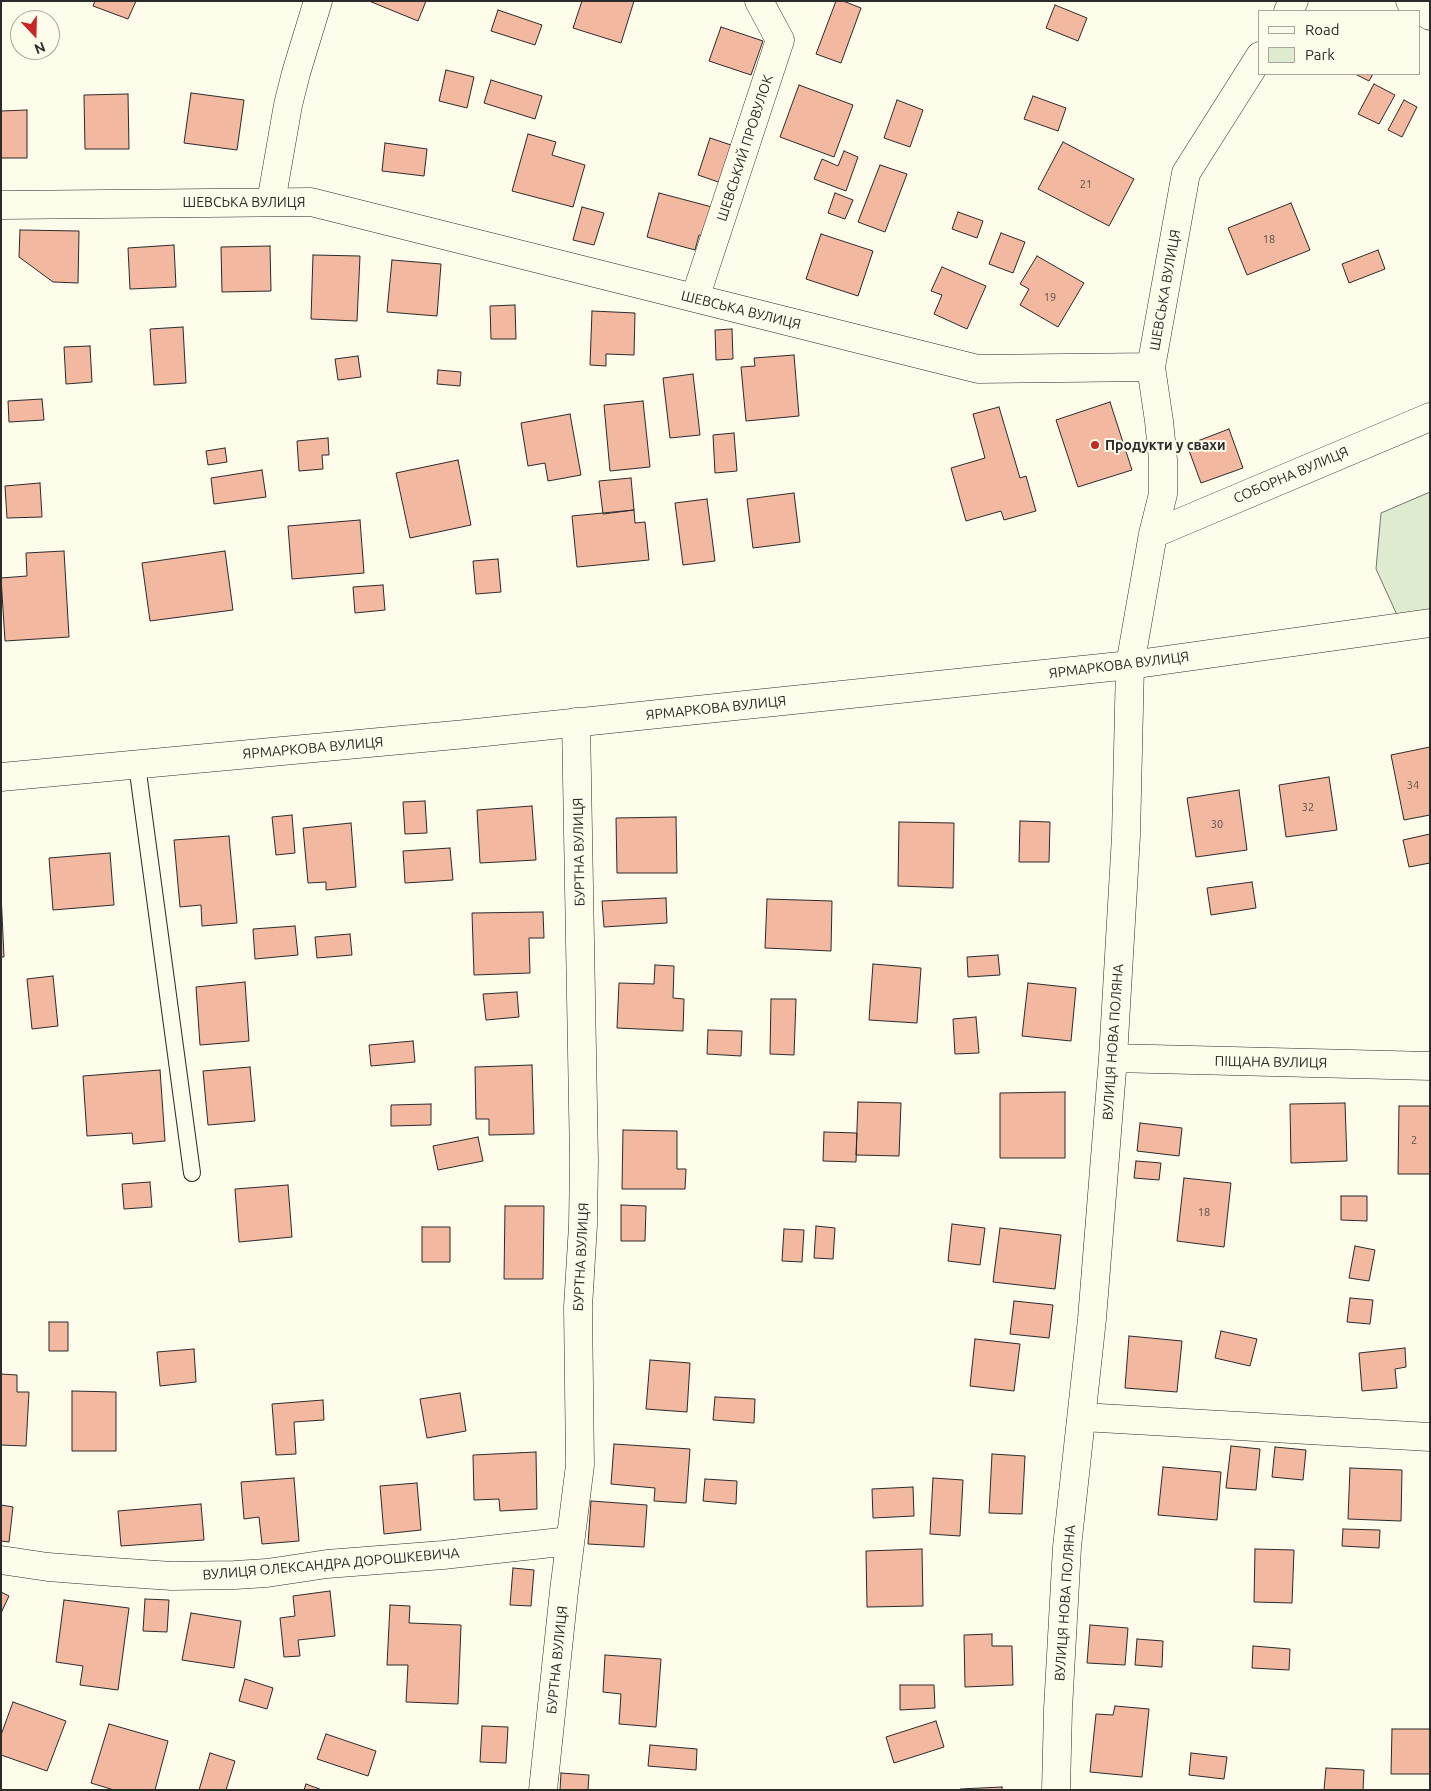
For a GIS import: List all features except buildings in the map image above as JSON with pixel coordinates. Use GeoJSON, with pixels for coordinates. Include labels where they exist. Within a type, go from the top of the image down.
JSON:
{"type":"FeatureCollection","features":[{"type":"Feature","properties":{"kind":"street"},"geometry":{"type":"LineString","coordinates":[[270,202],[288,105],[318,1]]}},
{"type":"Feature","properties":{"kind":"street","name":"ШЕВСЬКИЙ ПРОВУЛОК"},"geometry":{"type":"LineString","coordinates":[[695,298],[780,40],[759,1]]}},
{"type":"Feature","properties":{"kind":"street"},"geometry":{"type":"LineString","coordinates":[[1410,1],[1430,16]]}},
{"type":"Feature","properties":{"kind":"street","name":"ШЕВСЬКА ВУЛИЦЯ"},"geometry":{"type":"LineString","coordinates":[[1,205],[311,202],[978,370],[1151,367],[1186,173],[1258,59]]}},
{"type":"Feature","properties":{"kind":"street","name":"ВУЛИЦЯ НОВА ПОЛЯНА"},"geometry":{"type":"LineString","coordinates":[[1056,1790],[1058,1709],[1067,1547],[1092,1319],[1113,1058],[1126,836],[1130,665],[1153,534],[1163,494],[1163,460],[1151,367]]}},
{"type":"Feature","properties":{"kind":"street","name":"СОБОРНА ВУЛИЦЯ"},"geometry":{"type":"LineString","coordinates":[[1153,534],[1430,417]]}},
{"type":"Feature","properties":{"kind":"street","name":"ЯРМАРКОВА ВУЛИЦЯ"},"geometry":{"type":"LineString","coordinates":[[1,777],[466,734],[1130,665],[1430,623]]}},
{"type":"Feature","properties":{"kind":"street","name":"БУРТНА ВУЛИЦЯ"},"geometry":{"type":"LineString","coordinates":[[543,1790],[580,1465],[578,1307],[583,1225],[584,1161],[576,722]]}},
{"type":"Feature","properties":{"kind":"street","name":"ПІЩАНА ВУЛИЦЯ"},"geometry":{"type":"LineString","coordinates":[[1113,1058],[1430,1066]]}},
{"type":"Feature","properties":{"kind":"street"},"geometry":{"type":"LineString","coordinates":[[1082,1417],[1430,1437]]}},
{"type":"Feature","properties":{"kind":"street","name":"ВУЛИЦЯ ОЛЕКСАНДРА ДОРОШКЕВИЧА"},"geometry":{"type":"LineString","coordinates":[[1,1560],[48,1567],[172,1576],[235,1575],[267,1573],[327,1564],[443,1555],[570,1541]]}},
{"type":"Feature","properties":{"kind":"lane"},"geometry":{"type":"LineString","coordinates":[[137,765],[192,1173]]}},
{"type":"Feature","properties":{"kind":"green space"},"geometry":{"type":"Polygon","coordinates":[[[1430,492],[1430,624],[1403,628],[1376,569],[1381,513],[1430,492]]]}},
{"type":"Feature","properties":{"kind":"place","name":"Продукти у свахи"},"geometry":{"type":"Point","coordinates":[1095,445]}}]}
